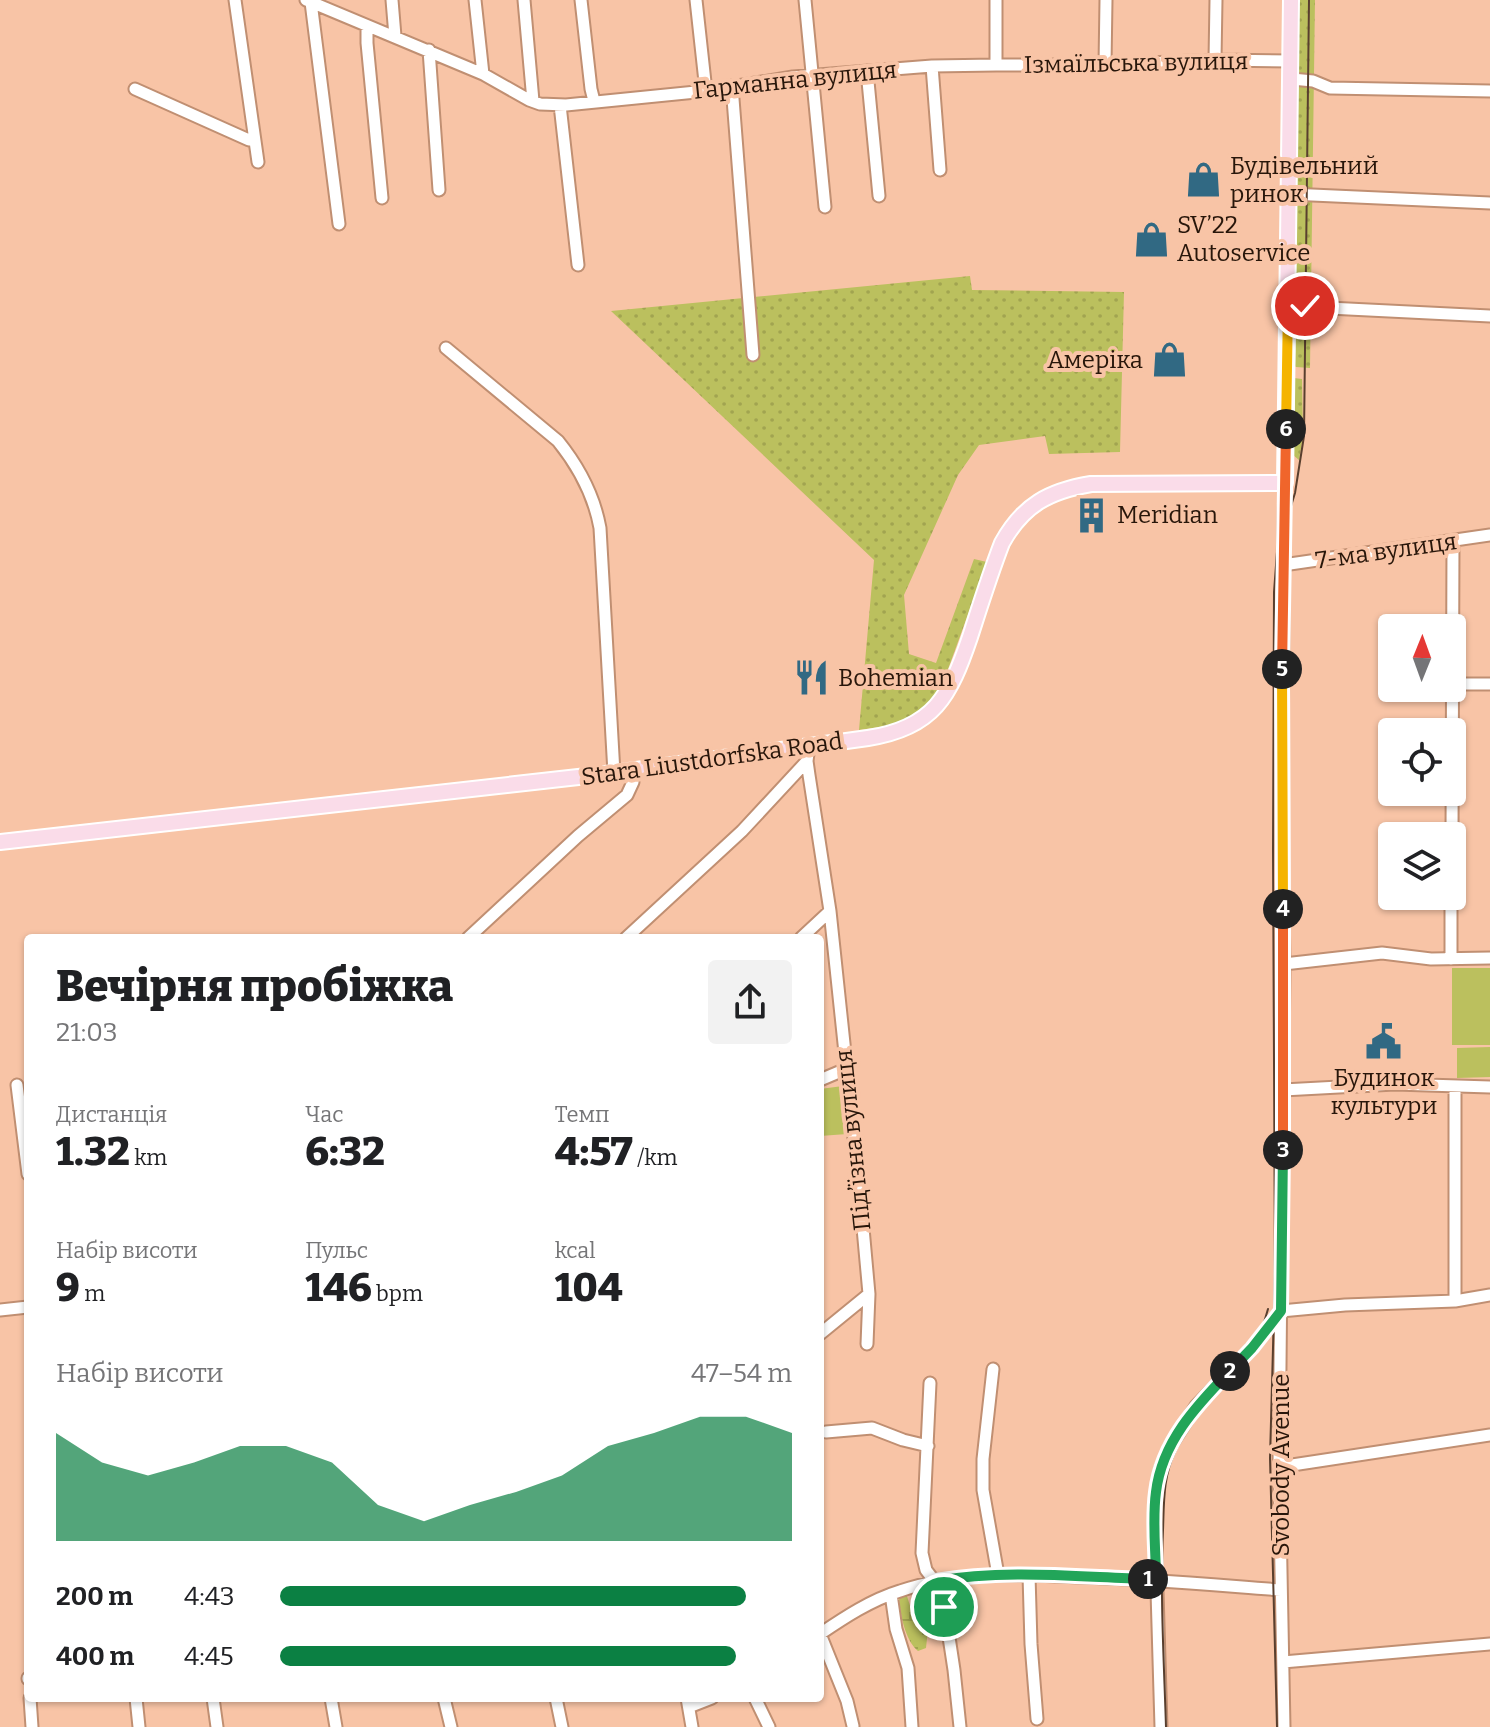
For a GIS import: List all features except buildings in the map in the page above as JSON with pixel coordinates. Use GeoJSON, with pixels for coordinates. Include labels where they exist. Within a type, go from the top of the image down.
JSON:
{"type":"FeatureCollection","features":[{"type":"Feature","properties":{"kind":"main road"},"geometry":{"type":"LineString","coordinates":[[1285,483],[1291,0]]}},
{"type":"Feature","properties":{"kind":"main road","name":"Stara Liustdorfska Road"},"geometry":{"type":"LineString","coordinates":[[0,842],[633,770],[808,754],[894,733],[916,723],[940,703],[954,680],[1002,543],[1019,517],[1042,499],[1072,487],[1091,484],[1285,483]]}},
{"type":"Feature","properties":{"kind":"street"},"geometry":{"type":"LineString","coordinates":[[235,0],[258,162]]}},
{"type":"Feature","properties":{"kind":"street"},"geometry":{"type":"LineString","coordinates":[[392,0],[395,36]]}},
{"type":"Feature","properties":{"kind":"street"},"geometry":{"type":"LineString","coordinates":[[475,0],[483,74]]}},
{"type":"Feature","properties":{"kind":"street"},"geometry":{"type":"LineString","coordinates":[[524,0],[533,101]]}},
{"type":"Feature","properties":{"kind":"street"},"geometry":{"type":"LineString","coordinates":[[581,0],[594,101]]}},
{"type":"Feature","properties":{"kind":"street"},"geometry":{"type":"LineString","coordinates":[[696,0],[706,91]]}},
{"type":"Feature","properties":{"kind":"street"},"geometry":{"type":"LineString","coordinates":[[805,0],[825,207]]}},
{"type":"Feature","properties":{"kind":"street","name":"Ізмаїльська вулиця"},"geometry":{"type":"LineString","coordinates":[[996,0],[996,65],[1291,61]]}},
{"type":"Feature","properties":{"kind":"street"},"geometry":{"type":"LineString","coordinates":[[1105,65],[1106,0]]}},
{"type":"Feature","properties":{"kind":"street"},"geometry":{"type":"LineString","coordinates":[[1215,60],[1216,0]]}},
{"type":"Feature","properties":{"kind":"street"},"geometry":{"type":"LineString","coordinates":[[308,1],[339,224]]}},
{"type":"Feature","properties":{"kind":"street","name":"Гарманна вулиця"},"geometry":{"type":"LineString","coordinates":[[308,1],[429,50],[540,104],[560,105],[706,91],[867,71],[996,65]]}},
{"type":"Feature","properties":{"kind":"street"},"geometry":{"type":"LineString","coordinates":[[367,26],[382,198]]}},
{"type":"Feature","properties":{"kind":"street"},"geometry":{"type":"LineString","coordinates":[[429,50],[439,190]]}},
{"type":"Feature","properties":{"kind":"street"},"geometry":{"type":"LineString","coordinates":[[932,66],[940,170]]}},
{"type":"Feature","properties":{"kind":"street"},"geometry":{"type":"LineString","coordinates":[[867,71],[879,196]]}},
{"type":"Feature","properties":{"kind":"street"},"geometry":{"type":"LineString","coordinates":[[1292,79],[1313,81],[1330,88],[1490,91]]}},
{"type":"Feature","properties":{"kind":"street"},"geometry":{"type":"LineString","coordinates":[[732,86],[753,355]]}},
{"type":"Feature","properties":{"kind":"street"},"geometry":{"type":"LineString","coordinates":[[135,89],[254,140]]}},
{"type":"Feature","properties":{"kind":"street"},"geometry":{"type":"LineString","coordinates":[[560,105],[578,265]]}},
{"type":"Feature","properties":{"kind":"street"},"geometry":{"type":"LineString","coordinates":[[1290,194],[1490,203]]}},
{"type":"Feature","properties":{"kind":"street"},"geometry":{"type":"LineString","coordinates":[[1288,306],[1490,316]]}},
{"type":"Feature","properties":{"kind":"street"},"geometry":{"type":"LineString","coordinates":[[446,348],[558,441],[591,492],[600,528],[614,773]]}},
{"type":"Feature","properties":{"kind":"street","name":"Svobody Avenue"},"geometry":{"type":"LineString","coordinates":[[1284,1727],[1279,1467],[1285,483]]}},
{"type":"Feature","properties":{"kind":"street","name":"7-ма вулиця"},"geometry":{"type":"LineString","coordinates":[[1283,565],[1490,535]]}},
{"type":"Feature","properties":{"kind":"street"},"geometry":{"type":"LineString","coordinates":[[1453,542],[1453,614]]}},
{"type":"Feature","properties":{"kind":"street"},"geometry":{"type":"LineString","coordinates":[[1466,684],[1490,684]]}},
{"type":"Feature","properties":{"kind":"street"},"geometry":{"type":"LineString","coordinates":[[1452,822],[1453,702]]}},
{"type":"Feature","properties":{"kind":"street"},"geometry":{"type":"LineString","coordinates":[[634,934],[742,831],[808,754]]}},
{"type":"Feature","properties":{"kind":"street","name":"Підʼїзна вулиця"},"geometry":{"type":"LineString","coordinates":[[808,754],[830,911],[869,1294],[867,1344]]}},
{"type":"Feature","properties":{"kind":"street"},"geometry":{"type":"LineString","coordinates":[[472,934],[627,795],[633,782],[633,770]]}},
{"type":"Feature","properties":{"kind":"street"},"geometry":{"type":"LineString","coordinates":[[1451,910],[1451,959]]}},
{"type":"Feature","properties":{"kind":"street"},"geometry":{"type":"LineString","coordinates":[[805,934],[830,911]]}},
{"type":"Feature","properties":{"kind":"street"},"geometry":{"type":"LineString","coordinates":[[1284,964],[1382,953],[1431,959],[1490,958]]}},
{"type":"Feature","properties":{"kind":"street"},"geometry":{"type":"LineString","coordinates":[[824,1078],[846,1069]]}},
{"type":"Feature","properties":{"kind":"street"},"geometry":{"type":"LineString","coordinates":[[1283,1090],[1395,1084],[1490,1087]]}},
{"type":"Feature","properties":{"kind":"street"},"geometry":{"type":"LineString","coordinates":[[17,1085],[24,1142]]}},
{"type":"Feature","properties":{"kind":"street"},"geometry":{"type":"LineString","coordinates":[[1455,1086],[1455,1301]]}},
{"type":"Feature","properties":{"kind":"street"},"geometry":{"type":"LineString","coordinates":[[824,1331],[869,1294]]}},
{"type":"Feature","properties":{"kind":"street"},"geometry":{"type":"LineString","coordinates":[[1161,1727],[1156,1493],[1161,1468],[1170,1447],[1196,1406],[1252,1348],[1281,1311],[1455,1301],[1490,1295]]}},
{"type":"Feature","properties":{"kind":"street"},"geometry":{"type":"LineString","coordinates":[[0,1310],[24,1307]]}},
{"type":"Feature","properties":{"kind":"street"},"geometry":{"type":"LineString","coordinates":[[993,1369],[983,1459],[983,1490],[998,1575]]}},
{"type":"Feature","properties":{"kind":"street"},"geometry":{"type":"LineString","coordinates":[[930,1383],[922,1553],[926,1570],[943,1596],[960,1727]]}},
{"type":"Feature","properties":{"kind":"street"},"geometry":{"type":"LineString","coordinates":[[826,1432],[872,1428],[928,1446]]}},
{"type":"Feature","properties":{"kind":"street"},"geometry":{"type":"LineString","coordinates":[[1279,1467],[1490,1435]]}},
{"type":"Feature","properties":{"kind":"street"},"geometry":{"type":"LineString","coordinates":[[824,1631],[891,1594],[936,1581],[998,1575],[1156,1580],[1281,1590]]}},
{"type":"Feature","properties":{"kind":"street"},"geometry":{"type":"LineString","coordinates":[[1029,1575],[1037,1719]]}},
{"type":"Feature","properties":{"kind":"street"},"geometry":{"type":"LineString","coordinates":[[891,1594],[896,1629],[908,1668],[912,1727]]}},
{"type":"Feature","properties":{"kind":"street"},"geometry":{"type":"LineString","coordinates":[[824,1644],[847,1701],[853,1726]]}},
{"type":"Feature","properties":{"kind":"street"},"geometry":{"type":"LineString","coordinates":[[1283,1662],[1490,1644]]}},
{"type":"Feature","properties":{"kind":"street"},"geometry":{"type":"LineString","coordinates":[[30,1702],[32,1727]]}},
{"type":"Feature","properties":{"kind":"street"},"geometry":{"type":"LineString","coordinates":[[136,1702],[139,1727]]}},
{"type":"Feature","properties":{"kind":"street"},"geometry":{"type":"LineString","coordinates":[[214,1702],[217,1727]]}},
{"type":"Feature","properties":{"kind":"street"},"geometry":{"type":"LineString","coordinates":[[332,1702],[336,1727]]}},
{"type":"Feature","properties":{"kind":"street"},"geometry":{"type":"LineString","coordinates":[[445,1702],[451,1727]]}},
{"type":"Feature","properties":{"kind":"street"},"geometry":{"type":"LineString","coordinates":[[557,1702],[562,1727]]}},
{"type":"Feature","properties":{"kind":"street"},"geometry":{"type":"LineString","coordinates":[[757,1702],[769,1727]]}},
{"type":"Feature","properties":{"kind":"street"},"geometry":{"type":"LineString","coordinates":[[688,1703],[692,1727]]}},
{"type":"Feature","properties":{"kind":"green space"},"geometry":{"type":"Polygon","coordinates":[[[1295,0],[1315,0],[1310,368],[1292,364],[1295,0]]]}},
{"type":"Feature","properties":{"kind":"green space"},"geometry":{"type":"Polygon","coordinates":[[[970,276],[972,290],[1124,292],[1120,452],[1049,454],[1045,436],[979,445],[958,475],[904,595],[909,654],[936,663],[974,559],[987,562],[939,694],[923,711],[894,725],[859,730],[874,560],[611,311],[970,276]]]}},
{"type":"Feature","properties":{"kind":"green space"},"geometry":{"type":"Polygon","coordinates":[[[1294,378],[1302,379],[1303,436],[1299,460],[1293,455],[1294,378]]]}},
{"type":"Feature","properties":{"kind":"green space"},"geometry":{"type":"Polygon","coordinates":[[[1452,968],[1490,968],[1490,1045],[1452,1045],[1452,968]]]}},
{"type":"Feature","properties":{"kind":"green space"},"geometry":{"type":"Polygon","coordinates":[[[1490,1047],[1490,1077],[1457,1078],[1457,1048],[1490,1047]]]}},
{"type":"Feature","properties":{"kind":"green space"},"geometry":{"type":"Polygon","coordinates":[[[843,1086],[847,1134],[824,1136],[824,1088],[843,1086]]]}},
{"type":"Feature","properties":{"kind":"green space"},"geometry":{"type":"Polygon","coordinates":[[[907,1596],[911,1609],[931,1608],[926,1648],[918,1651],[904,1626],[901,1611],[899,1597],[907,1596]]]}},
{"type":"Feature","properties":{"kind":"tram line"},"geometry":{"type":"LineString","coordinates":[[1277,1727],[1270,1458],[1275,1274],[1274,592],[1277,552],[1295,493],[1304,436],[1309,0]]}},
{"type":"Feature","properties":{"kind":"tram line"},"geometry":{"type":"LineString","coordinates":[[1166,1727],[1162,1579],[1168,1471],[1175,1452],[1197,1415],[1249,1351],[1268,1309]]}},
{"type":"Feature","properties":{"kind":"place","name":"Будівельний ринок"},"geometry":{"type":"Point","coordinates":[1204,180]}},
{"type":"Feature","properties":{"kind":"place","name":"SV’22 Autoservice"},"geometry":{"type":"Point","coordinates":[1151,239]}},
{"type":"Feature","properties":{"kind":"place","name":"Амеріка"},"geometry":{"type":"Point","coordinates":[1169,360]}},
{"type":"Feature","properties":{"kind":"place","name":"Meridian"},"geometry":{"type":"Point","coordinates":[1091,515]}},
{"type":"Feature","properties":{"kind":"place","name":"Bohemian"},"geometry":{"type":"Point","coordinates":[812,678]}},
{"type":"Feature","properties":{"kind":"place","name":"Будинок культури"},"geometry":{"type":"Point","coordinates":[1384,1041]}},
{"type":"Feature","properties":{"kind":"route"},"geometry":{"type":"LineString","coordinates":[[944,1607],[942,1591],[936,1581],[953,1578],[1029,1575],[1156,1580],[1156,1493],[1161,1468],[1170,1447],[1196,1406],[1252,1348],[1281,1311],[1283,565],[1288,306],[1305,306]]}}]}
